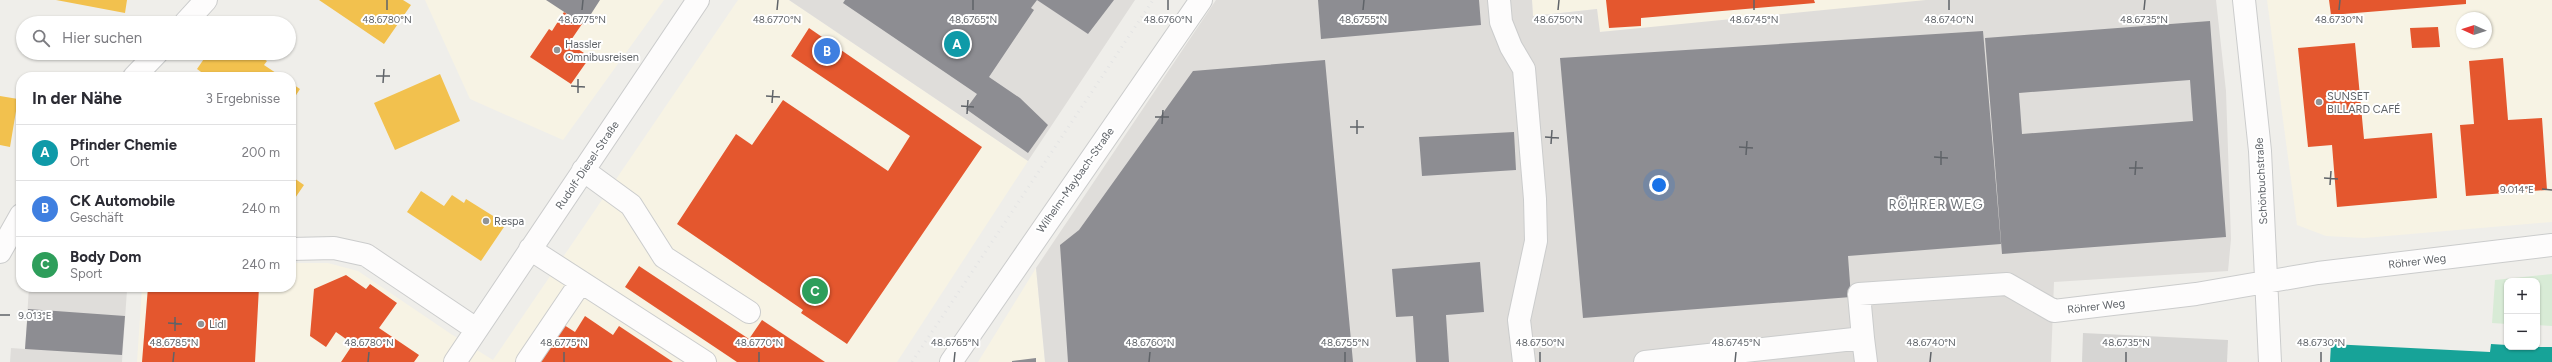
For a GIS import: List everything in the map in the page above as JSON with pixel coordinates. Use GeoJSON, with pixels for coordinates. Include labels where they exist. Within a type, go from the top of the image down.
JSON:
{"type":"FeatureCollection","features":[{"type":"Feature","properties":{"kind":"street"},"geometry":{"type":"LineString","coordinates":[[191,16],[206,0]]}},
{"type":"Feature","properties":{"kind":"street","name":"Rudolf-Diesel-Straße"},"geometry":{"type":"LineString","coordinates":[[455,362],[698,0]]}},
{"type":"Feature","properties":{"kind":"street","name":"Wilhelm-Maybach-Straße"},"geometry":{"type":"LineString","coordinates":[[950,362],[1201,0]]}},
{"type":"Feature","properties":{"kind":"street"},"geometry":{"type":"LineString","coordinates":[[1499,0],[1502,22],[1511,47],[1524,69],[1535,199],[1536,241],[1519,320],[1524,362]]}},
{"type":"Feature","properties":{"kind":"street","name":"Schönbuchstraße"},"geometry":{"type":"LineString","coordinates":[[2244,0],[2260,151],[2270,362]]}},
{"type":"Feature","properties":{"kind":"street"},"geometry":{"type":"LineString","coordinates":[[139,72],[150,60]]}},
{"type":"Feature","properties":{"kind":"street"},"geometry":{"type":"LineString","coordinates":[[583,170],[631,205],[664,257],[749,312]]}},
{"type":"Feature","properties":{"kind":"street"},"geometry":{"type":"LineString","coordinates":[[0,252],[16,224]]}},
{"type":"Feature","properties":{"kind":"street","name":"Röhrer Weg"},"geometry":{"type":"LineString","coordinates":[[1863,338],[1859,294],[2007,284],[2054,311],[2196,294],[2267,283],[2318,273],[2552,245]]}},
{"type":"Feature","properties":{"kind":"street"},"geometry":{"type":"LineString","coordinates":[[296,249],[334,248],[366,256],[476,329]]}},
{"type":"Feature","properties":{"kind":"street"},"geometry":{"type":"LineString","coordinates":[[530,249],[705,362]]}},
{"type":"Feature","properties":{"kind":"street"},"geometry":{"type":"LineString","coordinates":[[527,362],[581,282]]}},
{"type":"Feature","properties":{"kind":"street"},"geometry":{"type":"LineString","coordinates":[[1645,362],[1729,356],[1863,338],[1866,362]]}},
{"type":"Feature","properties":{"kind":"shaded area"},"geometry":{"type":"Polygon","coordinates":[[[425,0],[664,0],[563,140],[470,99],[425,0]]]}},
{"type":"Feature","properties":{"kind":"shaded area"},"geometry":{"type":"Polygon","coordinates":[[[738,0],[789,0],[1028,161],[897,362],[137,362],[142,292],[296,292],[296,263],[328,263],[358,271],[451,334],[493,360],[738,0]]]}},
{"type":"Feature","properties":{"kind":"shaded area"},"geometry":{"type":"Polygon","coordinates":[[[789,0],[1135,0],[1028,161],[789,0]]]}},
{"type":"Feature","properties":{"kind":"shaded area"},"geometry":{"type":"Polygon","coordinates":[[[1216,0],[1532,0],[1533,16],[1597,9],[1600,32],[1926,0],[2216,0],[2226,91],[2231,239],[2228,271],[2054,282],[2051,362],[1045,362],[1036,268],[1216,0]]]}},
{"type":"Feature","properties":{"kind":"shaded area"},"geometry":{"type":"Polygon","coordinates":[[[1532,0],[1962,0],[1599,32],[1597,9],[1533,16],[1532,0]]]}},
{"type":"Feature","properties":{"kind":"shaded area"},"geometry":{"type":"Polygon","coordinates":[[[2267,0],[2552,0],[2552,222],[2364,238],[2326,236],[2297,225],[2267,0]]]}},
{"type":"Feature","properties":{"kind":"shaded area"},"geometry":{"type":"Polygon","coordinates":[[[1036,268],[1045,362],[978,362],[1036,268]]]}},
{"type":"Feature","properties":{"kind":"shaded area"},"geometry":{"type":"Polygon","coordinates":[[[29,292],[127,292],[122,362],[10,362],[11,348],[25,349],[29,292]]]}},
{"type":"Feature","properties":{"kind":"green space"},"geometry":{"type":"Polygon","coordinates":[[[2552,274],[2552,326],[2540,325],[2540,278],[2514,278],[2552,274]]]}},
{"type":"Feature","properties":{"kind":"green space"},"geometry":{"type":"Polygon","coordinates":[[[2504,279],[2504,324],[2492,323],[2495,280],[2504,279]]]}},
{"type":"Feature","properties":{"kind":"building: Wohnen"},"geometry":{"type":"Polygon","coordinates":[[[56,0],[127,0],[125,13],[56,0]]]}},
{"type":"Feature","properties":{"kind":"building: Wohnen"},"geometry":{"type":"Polygon","coordinates":[[[319,0],[403,0],[411,5],[384,44],[319,0]]]}},
{"type":"Feature","properties":{"kind":"building: Wohnen"},"geometry":{"type":"Polygon","coordinates":[[[203,60],[265,60],[267,61],[264,65],[274,72],[201,72],[197,69],[203,60]]]}},
{"type":"Feature","properties":{"kind":"building: Wohnen"},"geometry":{"type":"Polygon","coordinates":[[[440,74],[460,121],[395,150],[374,103],[440,74]]]}},
{"type":"Feature","properties":{"kind":"building: Wohnen"},"geometry":{"type":"Polygon","coordinates":[[[296,86],[300,89],[296,95],[296,86]]]}},
{"type":"Feature","properties":{"kind":"building: Wohnen"},"geometry":{"type":"Polygon","coordinates":[[[0,96],[16,99],[16,111],[10,147],[0,145],[0,96]]]}},
{"type":"Feature","properties":{"kind":"building: Wohnen"},"geometry":{"type":"Polygon","coordinates":[[[296,179],[304,185],[296,197],[296,179]]]}},
{"type":"Feature","properties":{"kind":"building: Wohnen"},"geometry":{"type":"Polygon","coordinates":[[[421,191],[444,206],[452,195],[464,203],[466,199],[506,224],[481,261],[407,212],[421,191]]]}},
{"type":"Feature","properties":{"kind":"building: Handel"},"geometry":{"type":"Polygon","coordinates":[[[1606,0],[1814,0],[1815,3],[1641,18],[1641,26],[1609,28],[1606,0]]]}},
{"type":"Feature","properties":{"kind":"building: Handel"},"geometry":{"type":"Polygon","coordinates":[[[2329,0],[2466,0],[2466,4],[2331,15],[2329,0]]]}},
{"type":"Feature","properties":{"kind":"building: Handel","name":"Hassler Omnibusreisen"},"geometry":{"type":"Polygon","coordinates":[[[564,12],[582,24],[569,43],[590,57],[571,84],[530,57],[549,29],[552,31],[564,12]]]}},
{"type":"Feature","properties":{"kind":"building: Handel"},"geometry":{"type":"Polygon","coordinates":[[[2438,27],[2440,47],[2412,48],[2410,28],[2438,27]]]}},
{"type":"Feature","properties":{"kind":"building: Handel"},"geometry":{"type":"Polygon","coordinates":[[[809,28],[982,147],[847,344],[801,313],[803,310],[677,224],[736,134],[752,145],[783,100],[888,171],[910,136],[791,56],[809,28]]]}},
{"type":"Feature","properties":{"kind":"building: Handel"},"geometry":{"type":"Polygon","coordinates":[[[2355,43],[2364,139],[2432,133],[2437,198],[2337,207],[2332,145],[2308,147],[2298,48],[2355,43]]]}},
{"type":"Feature","properties":{"kind":"building: Handel"},"geometry":{"type":"Polygon","coordinates":[[[2503,58],[2508,120],[2542,118],[2547,190],[2466,196],[2460,125],[2474,124],[2469,61],[2503,58]]]}},
{"type":"Feature","properties":{"kind":"building: Handel"},"geometry":{"type":"Polygon","coordinates":[[[639,266],[749,339],[762,320],[825,362],[737,362],[625,287],[639,266]]]}},
{"type":"Feature","properties":{"kind":"building: Handel"},"geometry":{"type":"Polygon","coordinates":[[[346,275],[366,289],[370,284],[397,303],[379,328],[419,355],[414,362],[341,362],[353,344],[336,332],[326,347],[310,336],[314,289],[346,275]]]}},
{"type":"Feature","properties":{"kind":"building: Handel","name":"Lidl"},"geometry":{"type":"Polygon","coordinates":[[[148,292],[259,292],[255,362],[142,362],[148,292]]]}},
{"type":"Feature","properties":{"kind":"building: Handel"},"geometry":{"type":"Polygon","coordinates":[[[585,316],[613,335],[619,326],[673,362],[539,362],[564,325],[575,332],[585,316]]]}},
{"type":"Feature","properties":{"kind":"building: Öffentlich"},"geometry":{"type":"Polygon","coordinates":[[[2331,344],[2490,352],[2491,344],[2504,345],[2504,350],[2540,350],[2540,347],[2552,347],[2552,362],[2330,362],[2331,344]]]}},
{"type":"Feature","properties":{"kind":"building: Industrie"},"geometry":{"type":"Polygon","coordinates":[[[546,0],[600,0],[584,25],[546,0]]]}},
{"type":"Feature","properties":{"kind":"building: Industrie"},"geometry":{"type":"Polygon","coordinates":[[[845,0],[1037,0],[1031,8],[1034,10],[989,77],[1020,98],[1048,125],[1028,153],[966,109],[977,94],[843,3],[845,0]]]}},
{"type":"Feature","properties":{"kind":"building: Industrie"},"geometry":{"type":"Polygon","coordinates":[[[1037,0],[1114,0],[1088,34],[1037,0]]]}},
{"type":"Feature","properties":{"kind":"building: Industrie"},"geometry":{"type":"Polygon","coordinates":[[[1318,0],[1479,0],[1481,25],[1321,39],[1318,0]]]}},
{"type":"Feature","properties":{"kind":"building: Industrie"},"geometry":{"type":"Polygon","coordinates":[[[2210,21],[2226,237],[2002,254],[1985,38],[2210,21]],[[2190,80],[2019,93],[2022,134],[2193,121],[2190,80]]]}},
{"type":"Feature","properties":{"kind":"building: Industrie"},"geometry":{"type":"Polygon","coordinates":[[[1983,31],[2001,244],[1848,256],[1851,297],[1583,318],[1560,58],[1983,31]]]}},
{"type":"Feature","properties":{"kind":"building: Industrie"},"geometry":{"type":"Polygon","coordinates":[[[1325,60],[1353,362],[1068,362],[1060,245],[1079,230],[1193,71],[1325,60]]]}},
{"type":"Feature","properties":{"kind":"building: Industrie"},"geometry":{"type":"Polygon","coordinates":[[[1514,132],[1516,170],[1422,176],[1419,137],[1514,132]]]}},
{"type":"Feature","properties":{"kind":"building: Industrie"},"geometry":{"type":"Polygon","coordinates":[[[1480,262],[1484,312],[1446,315],[1449,362],[1416,362],[1413,316],[1396,317],[1392,269],[1480,262]]]}},
{"type":"Feature","properties":{"kind":"building: Industrie"},"geometry":{"type":"Polygon","coordinates":[[[28,309],[125,316],[122,355],[25,349],[28,309]]]}},
{"type":"Feature","properties":{"kind":"building: Industrie"},"geometry":{"type":"Polygon","coordinates":[[[1036,358],[1036,362],[1012,362],[1012,361],[1036,358]]]}},
{"type":"Feature","properties":{"kind":"building: Sonstige"},"geometry":{"type":"Polygon","coordinates":[[[2083,333],[2228,340],[2227,362],[2082,362],[2083,333]]]}},
{"type":"Feature","properties":{"kind":"railway"},"geometry":{"type":"LineString","coordinates":[[912,362],[1153,0]]}},
{"type":"Feature","properties":{"kind":"place","name":"Pfinder Chemie"},"geometry":{"type":"Point","coordinates":[957,44]}},
{"type":"Feature","properties":{"kind":"place","name":"Hassler Omnibusreisen"},"geometry":{"type":"Point","coordinates":[557,50]}},
{"type":"Feature","properties":{"kind":"place","name":"CK Automobile"},"geometry":{"type":"Point","coordinates":[827,51]}},
{"type":"Feature","properties":{"kind":"place","name":"SUNSET BILLARD CAFÉ"},"geometry":{"type":"Point","coordinates":[2319,102]}},
{"type":"Feature","properties":{"kind":"place","name":"Respa"},"geometry":{"type":"Point","coordinates":[486,221]}},
{"type":"Feature","properties":{"kind":"place","name":"Body Dom"},"geometry":{"type":"Point","coordinates":[815,291]}},
{"type":"Feature","properties":{"kind":"place","name":"Lidl"},"geometry":{"type":"Point","coordinates":[201,324]}},
{"type":"Feature","properties":{"kind":"district","name":"RÖHRER WEG"},"geometry":{"type":"Point","coordinates":[1936,204]}}]}
